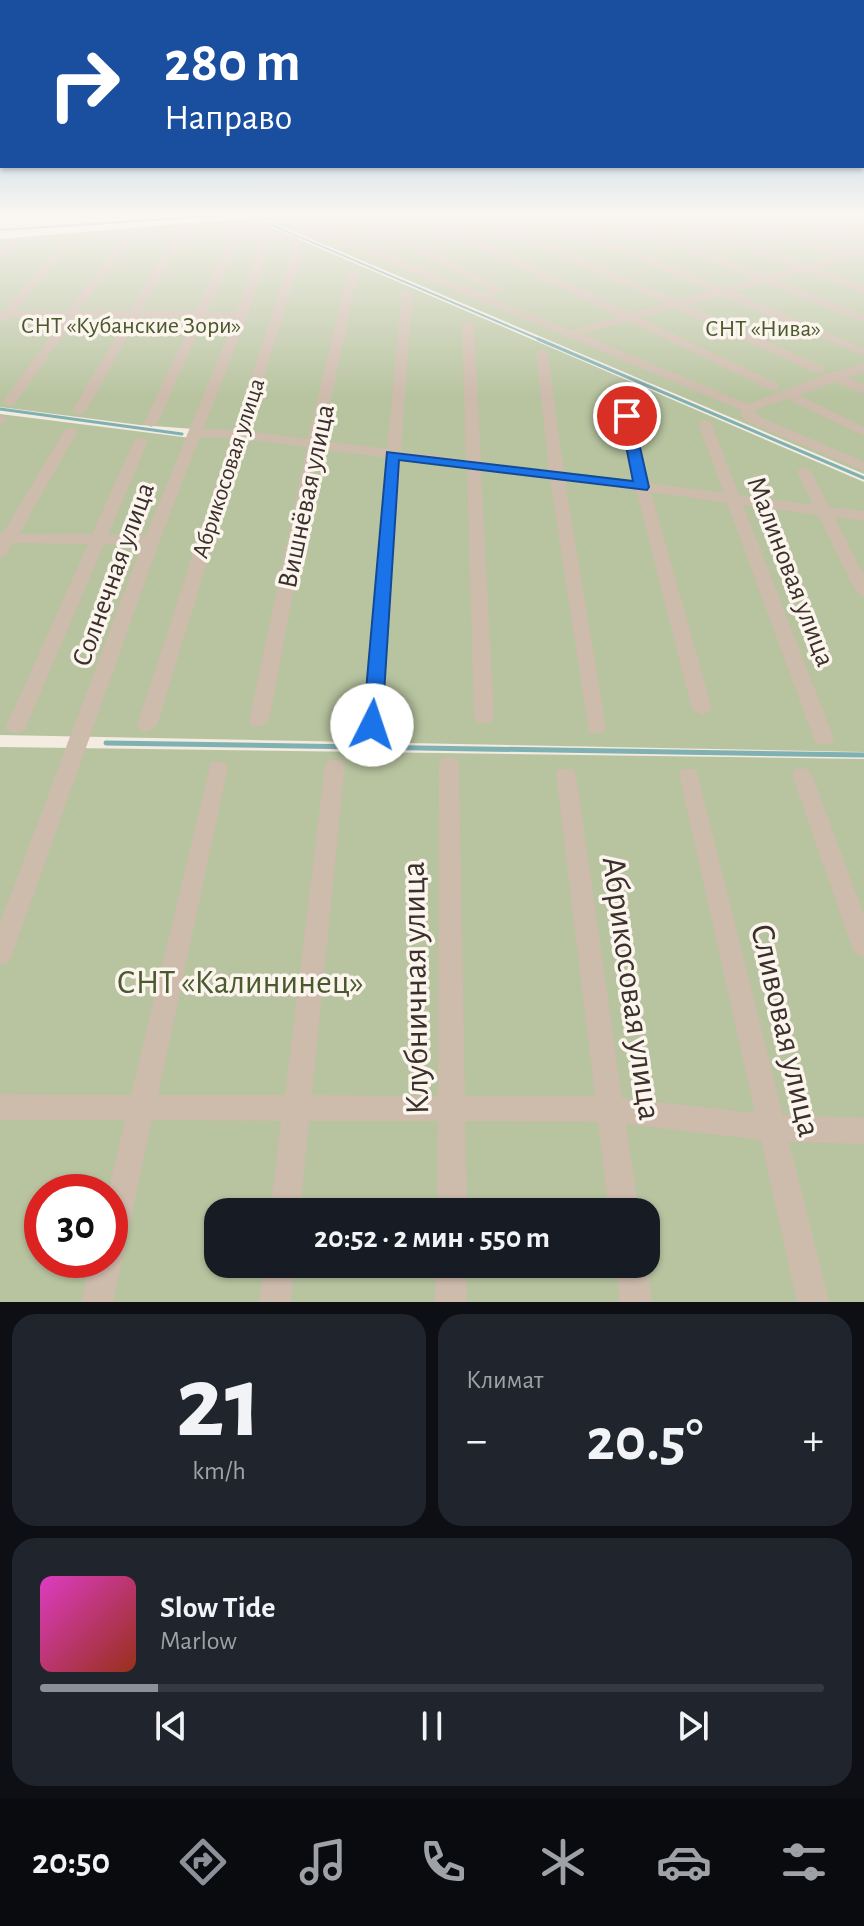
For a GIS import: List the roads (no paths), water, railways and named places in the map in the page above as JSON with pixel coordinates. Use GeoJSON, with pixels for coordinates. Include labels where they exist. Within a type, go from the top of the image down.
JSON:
{"type":"FeatureCollection","features":[{"type":"Feature","properties":{"kind":"street"},"geometry":{"type":"LineString","coordinates":[[2,317],[38,276]]}},
{"type":"Feature","properties":{"kind":"street"},"geometry":{"type":"LineString","coordinates":[[9,402],[100,276]]}},
{"type":"Feature","properties":{"kind":"street"},"geometry":{"type":"LineString","coordinates":[[79,411],[157,276]]}},
{"type":"Feature","properties":{"kind":"street"},"geometry":{"type":"LineString","coordinates":[[151,423],[217,276]]}},
{"type":"Feature","properties":{"kind":"street","name":"Солнечная улица"},"geometry":{"type":"LineString","coordinates":[[0,955],[152,540],[242,315],[254,276]]}},
{"type":"Feature","properties":{"kind":"street","name":"Абрикосовая улица"},"geometry":{"type":"LineString","coordinates":[[147,725],[290,276]]}},
{"type":"Feature","properties":{"kind":"street","name":"Вишнёвая улица"},"geometry":{"type":"LineString","coordinates":[[259,721],[314,445],[352,276]]}},
{"type":"Feature","properties":{"kind":"street"},"geometry":{"type":"LineString","coordinates":[[433,276],[748,408],[864,368]]}},
{"type":"Feature","properties":{"kind":"street"},"geometry":{"type":"LineString","coordinates":[[474,276],[499,290],[483,296]]}},
{"type":"Feature","properties":{"kind":"street"},"geometry":{"type":"LineString","coordinates":[[544,276],[864,432]]}},
{"type":"Feature","properties":{"kind":"street"},"geometry":{"type":"LineString","coordinates":[[613,276],[820,370]]}},
{"type":"Feature","properties":{"kind":"street"},"geometry":{"type":"LineString","coordinates":[[684,276],[864,352]]}},
{"type":"Feature","properties":{"kind":"street"},"geometry":{"type":"LineString","coordinates":[[757,276],[864,319]]}},
{"type":"Feature","properties":{"kind":"street"},"geometry":{"type":"LineString","coordinates":[[573,333],[777,276]]}},
{"type":"Feature","properties":{"kind":"street"},"geometry":{"type":"LineString","coordinates":[[826,276],[864,290]]}},
{"type":"Feature","properties":{"kind":"street"},"geometry":{"type":"LineString","coordinates":[[372,725],[407,294]]}},
{"type":"Feature","properties":{"kind":"street"},"geometry":{"type":"LineString","coordinates":[[2,317],[73,314],[242,315]]}},
{"type":"Feature","properties":{"kind":"street"},"geometry":{"type":"LineString","coordinates":[[468,325],[484,718]]}},
{"type":"Feature","properties":{"kind":"street"},"geometry":{"type":"LineString","coordinates":[[542,353],[557,475],[596,728]]}},
{"type":"Feature","properties":{"kind":"street"},"geometry":{"type":"LineString","coordinates":[[838,378],[864,390]]}},
{"type":"Feature","properties":{"kind":"street"},"geometry":{"type":"LineString","coordinates":[[621,392],[642,487],[702,709]]}},
{"type":"Feature","properties":{"kind":"street"},"geometry":{"type":"LineString","coordinates":[[748,408],[748,416],[753,419],[864,467]]}},
{"type":"Feature","properties":{"kind":"street","name":"Малиновая улица"},"geometry":{"type":"LineString","coordinates":[[705,424],[731,500],[824,739]]}},
{"type":"Feature","properties":{"kind":"street"},"geometry":{"type":"LineString","coordinates":[[3,543],[71,431]]}},
{"type":"Feature","properties":{"kind":"street"},"geometry":{"type":"LineString","coordinates":[[193,433],[238,434],[864,516]]}},
{"type":"Feature","properties":{"kind":"street"},"geometry":{"type":"LineString","coordinates":[[16,727],[141,441]]}},
{"type":"Feature","properties":{"kind":"street"},"geometry":{"type":"LineString","coordinates":[[804,471],[864,592]]}},
{"type":"Feature","properties":{"kind":"street"},"geometry":{"type":"LineString","coordinates":[[3,543],[152,540]]}},
{"type":"Feature","properties":{"kind":"street","name":"Клубничная улица"},"geometry":{"type":"LineString","coordinates":[[449,764],[452,1198]]}},
{"type":"Feature","properties":{"kind":"street"},"geometry":{"type":"LineString","coordinates":[[287,1198],[335,765]]}},
{"type":"Feature","properties":{"kind":"street"},"geometry":{"type":"LineString","coordinates":[[126,1174],[218,767]]}},
{"type":"Feature","properties":{"kind":"street","name":"Абрикосовая улица"},"geometry":{"type":"LineString","coordinates":[[566,774],[622,1198]]}},
{"type":"Feature","properties":{"kind":"street","name":"Сливовая улица"},"geometry":{"type":"LineString","coordinates":[[689,774],[813,1302]]}},
{"type":"Feature","properties":{"kind":"street"},"geometry":{"type":"LineString","coordinates":[[802,775],[864,947]]}},
{"type":"Feature","properties":{"kind":"street"},"geometry":{"type":"LineString","coordinates":[[0,1107],[453,1106],[611,1109],[774,1128],[864,1131]]}},
{"type":"Feature","properties":{"kind":"street"},"geometry":{"type":"LineString","coordinates":[[97,1302],[103,1278]]}},
{"type":"Feature","properties":{"kind":"street"},"geometry":{"type":"LineString","coordinates":[[275,1302],[278,1278]]}},
{"type":"Feature","properties":{"kind":"street"},"geometry":{"type":"LineString","coordinates":[[451,1278],[451,1302]]}},
{"type":"Feature","properties":{"kind":"street"},"geometry":{"type":"LineString","coordinates":[[633,1278],[636,1302]]}},
{"type":"Feature","properties":{"kind":"waterway"},"geometry":{"type":"LineString","coordinates":[[390,276],[543,341]]}},
{"type":"Feature","properties":{"kind":"waterway"},"geometry":{"type":"LineString","coordinates":[[538,339],[864,478]]}},
{"type":"Feature","properties":{"kind":"waterway"},"geometry":{"type":"LineString","coordinates":[[0,409],[182,434]]}},
{"type":"Feature","properties":{"kind":"waterway"},"geometry":{"type":"LineString","coordinates":[[106,743],[864,755]]}},
{"type":"Feature","properties":{"kind":"park label","name":"СНТ «Кубанские Зори»"},"geometry":{"type":"Point","coordinates":[131,325]}},
{"type":"Feature","properties":{"kind":"park label","name":"СНТ «Нива»"},"geometry":{"type":"Point","coordinates":[763,328]}},
{"type":"Feature","properties":{"kind":"park label","name":"СНТ «Калининец»"},"geometry":{"type":"Point","coordinates":[240,981]}}]}
